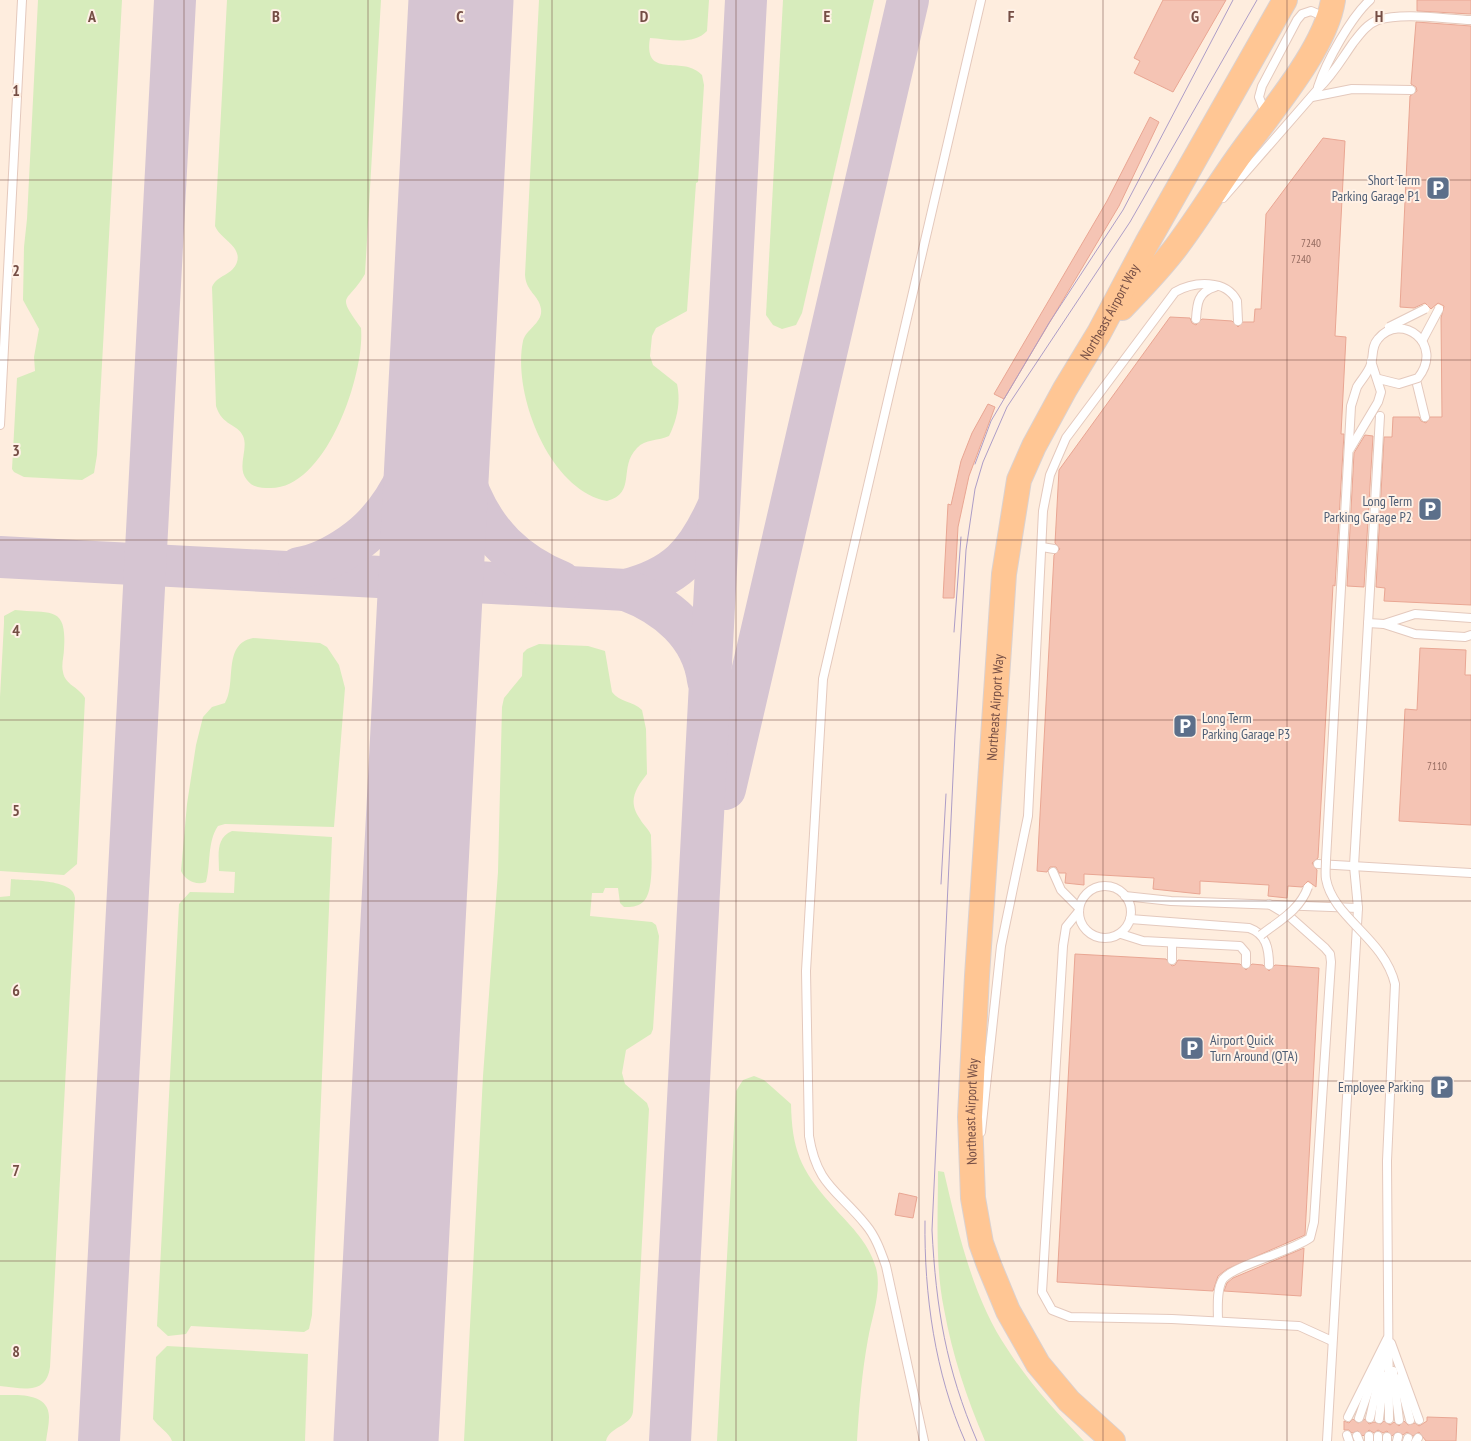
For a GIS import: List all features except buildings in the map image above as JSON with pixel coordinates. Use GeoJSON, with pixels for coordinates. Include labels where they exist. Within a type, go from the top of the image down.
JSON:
{"type":"FeatureCollection","features":[{"type":"Feature","properties":{"kind":"main road","name":"Northeast Airport Way"},"geometry":{"type":"LineString","coordinates":[[1114,1441],[1069,1401],[1038,1364],[1008,1311],[989,1265],[981,1244],[973,1198],[970,1117],[977,976],[1004,574],[1019,480],[1034,446],[1065,389],[1099,333],[1146,243],[1286,0]]}},
{"type":"Feature","properties":{"kind":"main road"},"geometry":{"type":"LineString","coordinates":[[1099,333],[1179,244],[1216,188],[1296,76],[1334,8]]}},
{"type":"Feature","properties":{"kind":"lane"},"geometry":{"type":"LineString","coordinates":[[0,425],[22,0]]}},
{"type":"Feature","properties":{"kind":"lane"},"geometry":{"type":"LineString","coordinates":[[924,1441],[886,1266],[881,1251],[866,1225],[827,1184],[812,1150],[809,1136],[806,971],[823,679],[980,0]]}},
{"type":"Feature","properties":{"kind":"lane"},"geometry":{"type":"LineString","coordinates":[[1318,89],[1324,70],[1357,15],[1370,0]]}},
{"type":"Feature","properties":{"kind":"lane"},"geometry":{"type":"LineString","coordinates":[[1179,244],[1318,89],[1332,76],[1364,29],[1378,20],[1404,17],[1471,20]]}},
{"type":"Feature","properties":{"kind":"lane"},"geometry":{"type":"LineString","coordinates":[[1312,97],[1352,89],[1411,90]]}},
{"type":"Feature","properties":{"kind":"lane"},"geometry":{"type":"LineString","coordinates":[[973,1198],[1001,946],[1028,816],[1042,547],[1042,511],[1050,475],[1066,438],[1175,292],[1185,286],[1218,285],[1227,289],[1238,301],[1237,321],[1238,308],[1233,295],[1218,287],[1208,289],[1197,302],[1196,319]]}},
{"type":"Feature","properties":{"kind":"lane"},"geometry":{"type":"LineString","coordinates":[[1349,450],[1378,402],[1381,392],[1379,379],[1371,365],[1371,357],[1377,340],[1384,333],[1403,328],[1411,331],[1426,347],[1428,360],[1425,370],[1416,380],[1402,384],[1382,381],[1378,379],[1371,366],[1372,358],[1375,339],[1381,332],[1425,309]]}},
{"type":"Feature","properties":{"kind":"lane"},"geometry":{"type":"LineString","coordinates":[[1422,341],[1439,309]]}},
{"type":"Feature","properties":{"kind":"lane"},"geometry":{"type":"LineString","coordinates":[[1379,379],[1399,384],[1418,378],[1428,361],[1427,347],[1411,330],[1393,329],[1378,339],[1373,347],[1371,364],[1357,388],[1351,406],[1326,879],[1329,891],[1343,912],[1367,935],[1391,967],[1395,984],[1387,1161],[1389,1419]]}},
{"type":"Feature","properties":{"kind":"lane"},"geometry":{"type":"LineString","coordinates":[[1416,380],[1425,417]]}},
{"type":"Feature","properties":{"kind":"lane"},"geometry":{"type":"LineString","coordinates":[[1328,1441],[1332,1341],[1339,1260],[1358,908],[1354,866],[1380,416]]}},
{"type":"Feature","properties":{"kind":"lane"},"geometry":{"type":"LineString","coordinates":[[1042,547],[1054,549]]}},
{"type":"Feature","properties":{"kind":"lane"},"geometry":{"type":"LineString","coordinates":[[1368,624],[1384,624],[1415,614],[1471,618]]}},
{"type":"Feature","properties":{"kind":"lane"},"geometry":{"type":"LineString","coordinates":[[1384,624],[1415,634],[1465,637],[1471,635]]}},
{"type":"Feature","properties":{"kind":"lane"},"geometry":{"type":"LineString","coordinates":[[1318,864],[1471,872]]}},
{"type":"Feature","properties":{"kind":"lane"},"geometry":{"type":"LineString","coordinates":[[1053,872],[1061,890],[1079,909],[1083,927],[1096,937],[1105,939],[1121,934],[1143,942],[1240,946],[1246,953],[1246,964]]}},
{"type":"Feature","properties":{"kind":"lane"},"geometry":{"type":"LineString","coordinates":[[1332,1341],[1299,1326],[1218,1321],[1070,1317],[1052,1310],[1042,1292],[1063,946],[1066,926],[1079,909],[1082,900],[1094,888],[1111,887],[1125,896],[1171,901],[1358,908]]}},
{"type":"Feature","properties":{"kind":"lane"},"geometry":{"type":"LineString","coordinates":[[1261,935],[1296,908],[1304,899],[1308,887]]}},
{"type":"Feature","properties":{"kind":"lane"},"geometry":{"type":"LineString","coordinates":[[1121,934],[1130,919],[1131,907],[1125,896]]}},
{"type":"Feature","properties":{"kind":"lane"},"geometry":{"type":"LineString","coordinates":[[1218,1321],[1219,1295],[1222,1280],[1234,1270],[1299,1245],[1310,1238],[1314,1222],[1330,954],[1288,916],[1269,904]]}},
{"type":"Feature","properties":{"kind":"lane"},"geometry":{"type":"LineString","coordinates":[[1130,919],[1249,928],[1261,935],[1268,946],[1269,965]]}},
{"type":"Feature","properties":{"kind":"lane"},"geometry":{"type":"LineString","coordinates":[[1172,943],[1172,960]]}},
{"type":"Feature","properties":{"kind":"lane"},"geometry":{"type":"LineString","coordinates":[[1310,1129],[1320,1129]]}},
{"type":"Feature","properties":{"kind":"lane"},"geometry":{"type":"LineString","coordinates":[[1348,1417],[1388,1337]]}},
{"type":"Feature","properties":{"kind":"lane"},"geometry":{"type":"LineString","coordinates":[[1359,1418],[1388,1337]]}},
{"type":"Feature","properties":{"kind":"lane"},"geometry":{"type":"LineString","coordinates":[[1370,1418],[1388,1337]]}},
{"type":"Feature","properties":{"kind":"lane"},"geometry":{"type":"LineString","coordinates":[[1379,1419],[1388,1337]]}},
{"type":"Feature","properties":{"kind":"lane"},"geometry":{"type":"LineString","coordinates":[[1388,1337],[1399,1420]]}},
{"type":"Feature","properties":{"kind":"lane"},"geometry":{"type":"LineString","coordinates":[[1388,1337],[1410,1420]]}},
{"type":"Feature","properties":{"kind":"lane"},"geometry":{"type":"LineString","coordinates":[[1388,1337],[1419,1420]]}},
{"type":"Feature","properties":{"kind":"green space"},"geometry":{"type":"Polygon","coordinates":[[[38,0],[122,0],[97,455],[94,473],[82,480],[24,477],[12,469],[17,378],[35,371],[34,357],[39,329],[23,300],[24,247],[38,0]]]}},
{"type":"Feature","properties":{"kind":"green space"},"geometry":{"type":"Polygon","coordinates":[[[227,0],[381,0],[365,274],[349,295],[346,303],[361,328],[361,348],[356,372],[349,398],[338,425],[325,449],[309,469],[291,483],[271,488],[261,488],[249,483],[244,475],[242,464],[245,447],[243,436],[238,429],[222,417],[216,406],[212,287],[217,280],[232,270],[238,256],[234,247],[221,235],[215,226],[227,0]]]}},
{"type":"Feature","properties":{"kind":"green space"},"geometry":{"type":"Polygon","coordinates":[[[539,0],[709,0],[707,31],[695,39],[688,40],[650,38],[649,51],[652,59],[658,63],[694,69],[702,75],[704,85],[687,311],[656,328],[652,336],[650,356],[653,365],[677,384],[679,397],[678,411],[669,436],[640,445],[631,455],[622,492],[607,501],[586,493],[568,479],[552,459],[539,436],[529,412],[523,386],[521,362],[523,341],[541,314],[540,304],[528,286],[525,275],[539,0]]]}},
{"type":"Feature","properties":{"kind":"green space"},"geometry":{"type":"Polygon","coordinates":[[[783,0],[874,0],[802,313],[796,325],[782,329],[773,325],[766,315],[783,0]]]}},
{"type":"Feature","properties":{"kind":"green space"},"geometry":{"type":"Polygon","coordinates":[[[15,610],[47,612],[59,618],[63,625],[64,635],[62,666],[64,676],[85,698],[77,864],[64,875],[0,871],[0,697],[4,616],[15,610]]]}},
{"type":"Feature","properties":{"kind":"green space"},"geometry":{"type":"Polygon","coordinates":[[[253,638],[320,643],[327,647],[339,665],[345,688],[334,827],[225,824],[218,826],[212,839],[206,882],[195,883],[188,879],[181,871],[187,804],[196,745],[203,717],[212,707],[225,703],[237,648],[243,642],[253,638]]]}},
{"type":"Feature","properties":{"kind":"green space"},"geometry":{"type":"Polygon","coordinates":[[[539,644],[588,646],[605,651],[612,692],[618,698],[642,710],[646,729],[647,774],[639,784],[634,795],[634,806],[641,821],[651,835],[651,880],[647,897],[636,906],[624,907],[620,903],[618,888],[605,888],[603,893],[592,893],[590,916],[652,922],[656,925],[659,936],[653,1029],[651,1034],[626,1050],[622,1073],[625,1084],[647,1103],[649,1109],[633,1412],[628,1421],[611,1432],[606,1441],[464,1441],[483,1076],[498,872],[502,707],[504,698],[522,676],[523,653],[527,649],[539,644]]]}},
{"type":"Feature","properties":{"kind":"green space"},"geometry":{"type":"Polygon","coordinates":[[[232,831],[332,837],[312,1315],[309,1329],[304,1332],[191,1326],[186,1334],[168,1336],[157,1326],[179,904],[190,892],[234,893],[235,872],[219,871],[220,843],[232,831]]]}},
{"type":"Feature","properties":{"kind":"green space"},"geometry":{"type":"Polygon","coordinates":[[[11,879],[58,884],[67,887],[73,892],[75,898],[50,1367],[44,1382],[38,1386],[24,1389],[0,1386],[0,897],[10,896],[11,879]]]}},
{"type":"Feature","properties":{"kind":"green space"},"geometry":{"type":"Polygon","coordinates":[[[754,1076],[764,1080],[791,1104],[793,1134],[805,1169],[811,1180],[863,1241],[876,1268],[878,1286],[864,1364],[857,1441],[717,1441],[736,1091],[743,1080],[754,1076]]]}},
{"type":"Feature","properties":{"kind":"green space"},"geometry":{"type":"Polygon","coordinates":[[[938,1171],[944,1172],[968,1264],[985,1309],[996,1330],[1034,1386],[1084,1441],[985,1441],[972,1409],[951,1343],[941,1293],[938,1258],[938,1171]]]}},
{"type":"Feature","properties":{"kind":"green space"},"geometry":{"type":"Polygon","coordinates":[[[167,1346],[308,1354],[305,1441],[172,1441],[153,1419],[156,1357],[167,1346]]]}},
{"type":"Feature","properties":{"kind":"green space"},"geometry":{"type":"Polygon","coordinates":[[[0,1395],[23,1395],[38,1399],[44,1403],[48,1409],[49,1417],[46,1441],[0,1441],[0,1395]]]}},
{"type":"Feature","properties":{"kind":"taxiway"},"geometry":{"type":"LineString","coordinates":[[99,1441],[175,0]]}},
{"type":"Feature","properties":{"kind":"taxiway"},"geometry":{"type":"LineString","coordinates":[[670,1441],[746,0]]}},
{"type":"Feature","properties":{"kind":"taxiway"},"geometry":{"type":"LineString","coordinates":[[725,789],[908,0]]}},
{"type":"Feature","properties":{"kind":"taxiway"},"geometry":{"type":"LineString","coordinates":[[299,568],[320,562],[345,549],[372,528],[389,508],[413,463],[422,438],[442,361],[446,396],[459,462],[469,492],[483,519],[502,544],[528,565],[561,582]]}},
{"type":"Feature","properties":{"kind":"taxiway"},"geometry":{"type":"LineString","coordinates":[[0,557],[626,590],[658,578],[682,562],[701,539],[717,509]]}},
{"type":"Feature","properties":{"kind":"taxiway"},"geometry":{"type":"LineString","coordinates":[[626,590],[655,604],[680,623],[698,649],[708,680]]}},
{"type":"Feature","properties":{"kind":"runway"},"geometry":{"type":"LineString","coordinates":[[386,1441],[461,0]]}},
{"type":"Feature","properties":{"kind":"tram line"},"geometry":{"type":"LineString","coordinates":[[975,464],[991,421],[1049,323],[1123,210],[1233,0]]}},
{"type":"Feature","properties":{"kind":"tram line"},"geometry":{"type":"LineString","coordinates":[[977,1441],[957,1389],[944,1338],[936,1286],[932,1230],[955,734],[966,550],[975,489],[983,462],[1007,407],[1130,222],[1257,0]]}},
{"type":"Feature","properties":{"kind":"tram line"},"geometry":{"type":"LineString","coordinates":[[954,632],[961,537]]}},
{"type":"Feature","properties":{"kind":"tram line"},"geometry":{"type":"LineString","coordinates":[[941,884],[946,794]]}},
{"type":"Feature","properties":{"kind":"tram line"},"geometry":{"type":"LineString","coordinates":[[925,1221],[925,1249],[933,1333],[946,1389],[965,1441]]}},
{"type":"Feature","properties":{"kind":"place","name":"Short Term Parking Garage P1"},"geometry":{"type":"Point","coordinates":[1438,188]}},
{"type":"Feature","properties":{"kind":"place","name":"Long Term Parking Garage P2"},"geometry":{"type":"Point","coordinates":[1430,509]}},
{"type":"Feature","properties":{"kind":"place","name":"Long Term Parking Garage P3"},"geometry":{"type":"Point","coordinates":[1185,726]}},
{"type":"Feature","properties":{"kind":"place","name":"Airport Quick Turn Around (QTA)"},"geometry":{"type":"Point","coordinates":[1192,1048]}},
{"type":"Feature","properties":{"kind":"place","name":"Employee Parking"},"geometry":{"type":"Point","coordinates":[1442,1087]}}]}
